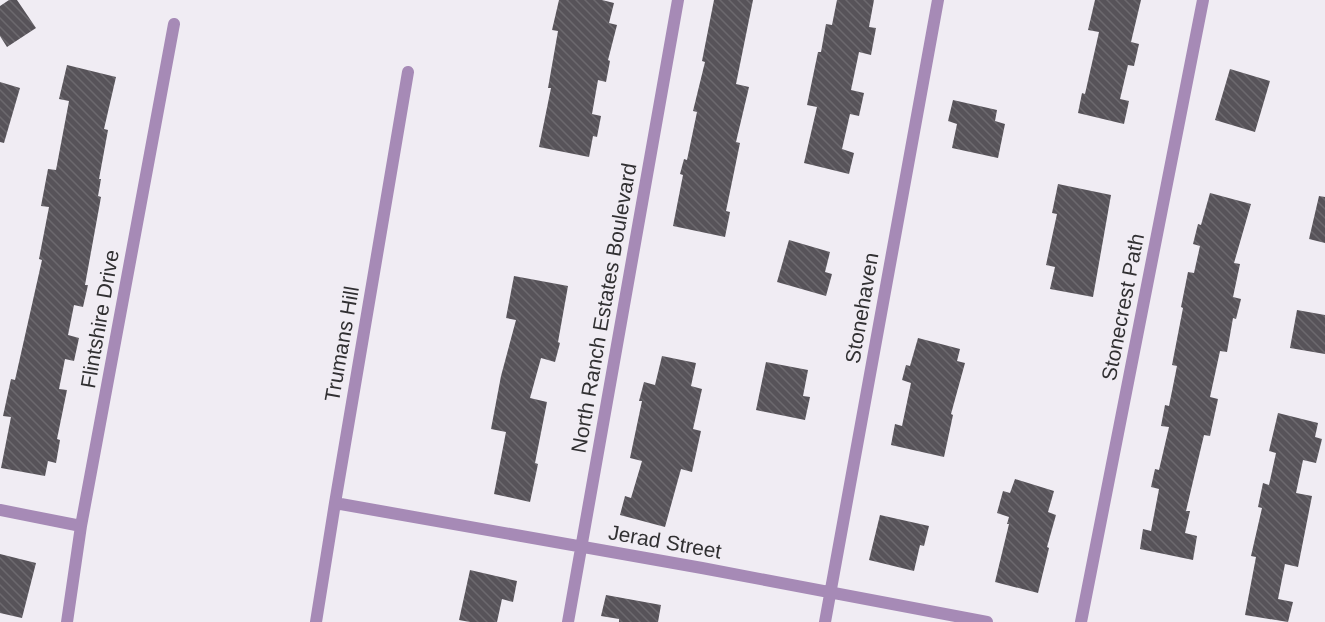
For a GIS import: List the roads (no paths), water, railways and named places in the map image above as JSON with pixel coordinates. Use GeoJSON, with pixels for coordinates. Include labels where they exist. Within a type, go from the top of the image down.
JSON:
{"type":"FeatureCollection","features":[{"type":"Feature","properties":{"kind":"street","name":"North Ranch Estates Boulevard"},"geometry":{"type":"LineString","coordinates":[[568,622],[678,0]]}},
{"type":"Feature","properties":{"kind":"street","name":"Stonehaven"},"geometry":{"type":"LineString","coordinates":[[825,622],[938,0]]}},
{"type":"Feature","properties":{"kind":"street","name":"Stonecrest Path"},"geometry":{"type":"LineString","coordinates":[[1081,622],[1203,0]]}},
{"type":"Feature","properties":{"kind":"street","name":"Flintshire Drive"},"geometry":{"type":"LineString","coordinates":[[67,622],[81,526],[174,24]]}},
{"type":"Feature","properties":{"kind":"street","name":"Trumans Hill"},"geometry":{"type":"LineString","coordinates":[[316,622],[334,503],[408,72]]}},
{"type":"Feature","properties":{"kind":"street","name":"Jerad Street"},"geometry":{"type":"LineString","coordinates":[[334,503],[987,622]]}},
{"type":"Feature","properties":{"kind":"street"},"geometry":{"type":"LineString","coordinates":[[0,510],[81,526]]}}]}
